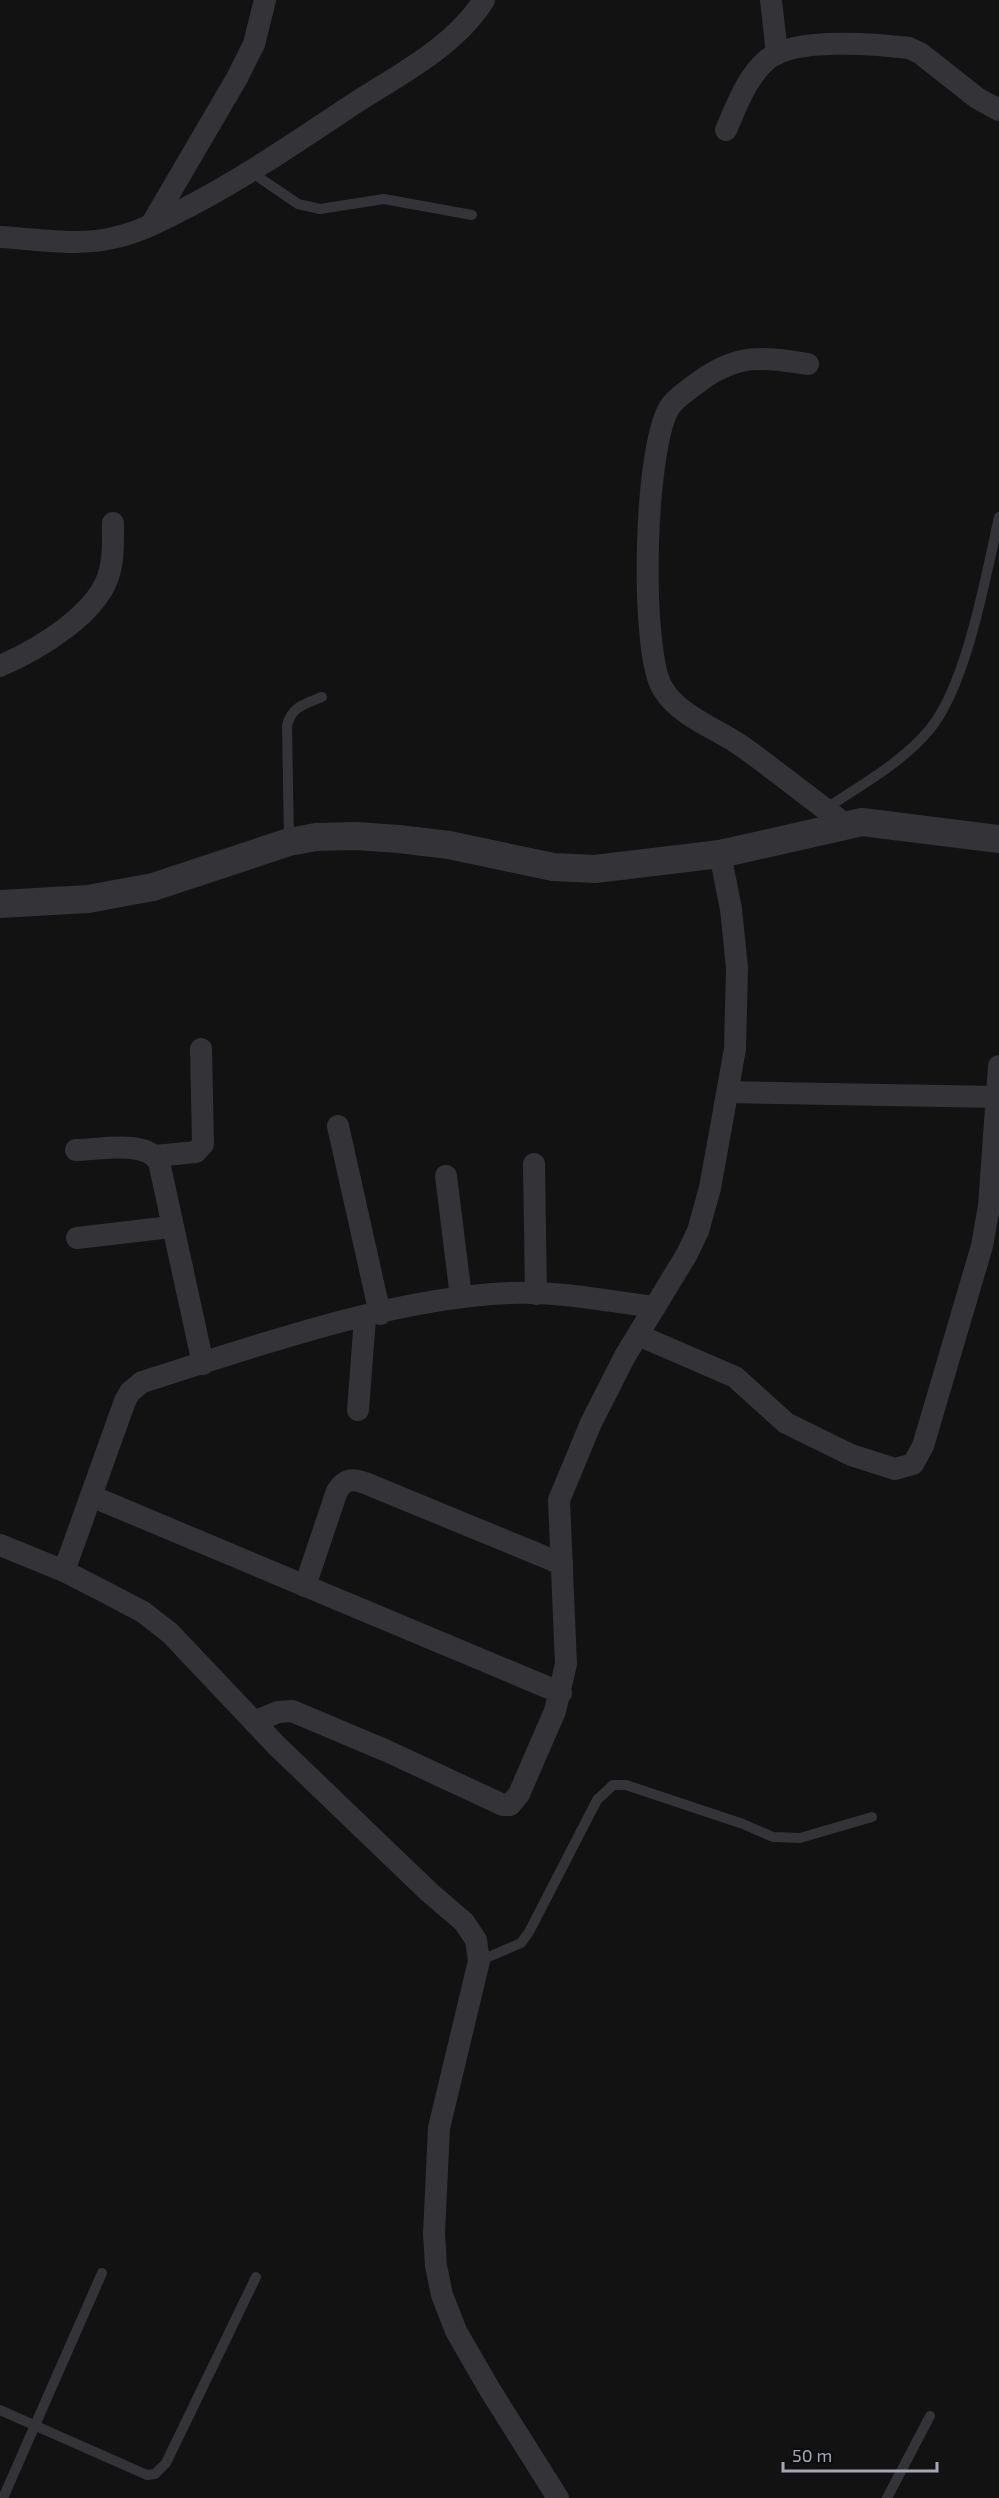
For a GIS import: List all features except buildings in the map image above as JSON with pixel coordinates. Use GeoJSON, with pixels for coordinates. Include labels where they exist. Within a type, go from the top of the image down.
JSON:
{"type":"FeatureCollection","features":[{"type":"Feature","properties":{"kind":"street"},"geometry":{"type":"LineString","coordinates":[[151,225],[237,78],[254,44],[265,0]]}},
{"type":"Feature","properties":{"kind":"street"},"geometry":{"type":"LineString","coordinates":[[0,237],[77,243],[117,238],[151,225],[251,172],[447,41],[471,20],[484,0]]}},
{"type":"Feature","properties":{"kind":"street"},"geometry":{"type":"LineString","coordinates":[[771,0],[777,54]]}},
{"type":"Feature","properties":{"kind":"street"},"geometry":{"type":"LineString","coordinates":[[726,130],[753,74],[769,58],[791,48],[831,45],[909,48],[920,53],[977,98],[999,110]]}},
{"type":"Feature","properties":{"kind":"street"},"geometry":{"type":"LineString","coordinates":[[808,364],[776,359],[742,359],[711,374],[672,404],[665,415],[658,445],[647,556],[647,611],[655,673],[663,690],[678,706],[742,747],[835,816],[999,839]]}},
{"type":"Feature","properties":{"kind":"street"},"geometry":{"type":"LineString","coordinates":[[0,666],[56,635],[85,611],[103,589],[110,571],[114,523]]}},
{"type":"Feature","properties":{"kind":"street"},"geometry":{"type":"LineString","coordinates":[[0,904],[88,899],[153,887],[289,842],[316,837],[356,836],[399,839],[449,845],[553,867],[595,869],[720,854],[835,816]]}},
{"type":"Feature","properties":{"kind":"street"},"geometry":{"type":"LineString","coordinates":[[254,1722],[278,1712],[292,1711],[306,1715],[491,1800],[510,1805],[519,1794],[561,1693],[566,1664],[559,1500],[567,1476],[601,1403],[638,1335],[687,1254],[698,1231],[710,1188],[735,1049],[737,968],[731,909],[720,854]]}},
{"type":"Feature","properties":{"kind":"street"},"geometry":{"type":"LineString","coordinates":[[76,1150],[139,1149],[155,1156],[196,1152],[203,1144],[201,1049]]}},
{"type":"Feature","properties":{"kind":"street"},"geometry":{"type":"LineString","coordinates":[[638,1335],[735,1377],[786,1423],[851,1455],[895,1469],[913,1464],[926,1436],[982,1246],[989,1206],[999,1066]]}},
{"type":"Feature","properties":{"kind":"street"},"geometry":{"type":"LineString","coordinates":[[728,1092],[997,1097]]}},
{"type":"Feature","properties":{"kind":"street"},"geometry":{"type":"LineString","coordinates":[[338,1126],[373,1316],[357,1410]]}},
{"type":"Feature","properties":{"kind":"street"},"geometry":{"type":"LineString","coordinates":[[155,1156],[159,1162],[171,1227],[203,1364]]}},
{"type":"Feature","properties":{"kind":"street"},"geometry":{"type":"LineString","coordinates":[[534,1164],[536,1294]]}},
{"type":"Feature","properties":{"kind":"street"},"geometry":{"type":"LineString","coordinates":[[446,1176],[461,1297]]}},
{"type":"Feature","properties":{"kind":"street"},"geometry":{"type":"LineString","coordinates":[[77,1238],[171,1227]]}},
{"type":"Feature","properties":{"kind":"street"},"geometry":{"type":"LineString","coordinates":[[64,1571],[125,1401],[130,1392],[142,1382],[373,1316],[461,1297],[536,1294],[655,1307]]}},
{"type":"Feature","properties":{"kind":"street"},"geometry":{"type":"LineString","coordinates":[[305,1586],[337,1491],[343,1482],[349,1480],[365,1483],[562,1564]]}},
{"type":"Feature","properties":{"kind":"street"},"geometry":{"type":"LineString","coordinates":[[91,1496],[561,1693]]}},
{"type":"Feature","properties":{"kind":"street"},"geometry":{"type":"LineString","coordinates":[[0,1545],[64,1571],[143,1612],[170,1633],[254,1722],[363,1830],[464,1922],[476,1940],[479,1962],[439,2128],[434,2233],[435,2266],[442,2295],[456,2331],[490,2391],[558,2498]]}},
{"type":"Feature","properties":{"kind":"lane"},"geometry":{"type":"LineString","coordinates":[[251,172],[298,204],[320,209],[384,199],[472,215]]}},
{"type":"Feature","properties":{"kind":"lane"},"geometry":{"type":"LineString","coordinates":[[835,816],[909,750],[928,731],[945,707],[979,607],[999,517]]}},
{"type":"Feature","properties":{"kind":"lane"},"geometry":{"type":"LineString","coordinates":[[289,842],[287,726],[289,716],[295,708],[322,697]]}},
{"type":"Feature","properties":{"kind":"lane"},"geometry":{"type":"LineString","coordinates":[[479,1962],[521,1943],[529,1932],[597,1800],[613,1785],[626,1785],[772,1837],[800,1838],[872,1817]]}},
{"type":"Feature","properties":{"kind":"lane"},"geometry":{"type":"LineString","coordinates":[[3,2498],[102,2273]]}},
{"type":"Feature","properties":{"kind":"lane"},"geometry":{"type":"LineString","coordinates":[[0,2410],[147,2475],[155,2474],[166,2463],[256,2277]]}},
{"type":"Feature","properties":{"kind":"lane"},"geometry":{"type":"LineString","coordinates":[[886,2498],[930,2416]]}}]}
